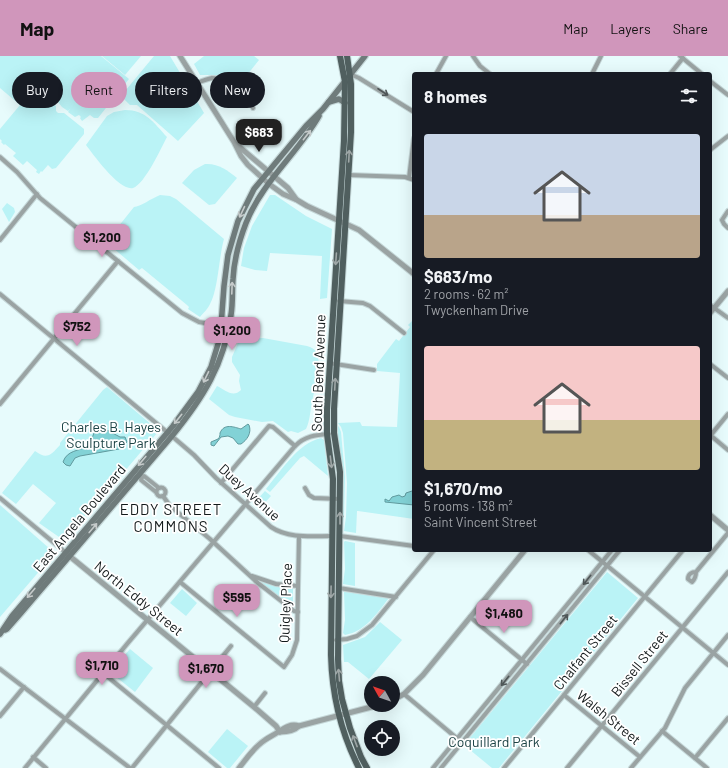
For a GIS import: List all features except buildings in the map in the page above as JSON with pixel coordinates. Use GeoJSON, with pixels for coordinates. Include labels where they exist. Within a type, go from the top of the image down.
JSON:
{"type":"FeatureCollection","features":[{"type":"Feature","properties":{"kind":"main road","name":"South Bend Avenue"},"geometry":{"type":"LineString","coordinates":[[339,716],[333,683],[331,640],[333,499],[332,470],[327,434],[327,410],[344,141],[345,82],[340,56]]}},
{"type":"Feature","properties":{"kind":"main road","name":"South Bend Avenue"},"geometry":{"type":"LineString","coordinates":[[346,714],[339,681],[338,639],[340,472],[334,433],[334,409],[351,118],[350,74],[347,56]]}},
{"type":"Feature","properties":{"kind":"main road"},"geometry":{"type":"LineString","coordinates":[[323,109],[365,56]]}},
{"type":"Feature","properties":{"kind":"main road"},"geometry":{"type":"LineString","coordinates":[[329,102],[339,99],[345,104]]}},
{"type":"Feature","properties":{"kind":"main road","name":"East Angela Boulevard"},"geometry":{"type":"LineString","coordinates":[[67,554],[140,476],[203,384],[216,352],[222,326],[225,278],[230,247],[241,214],[254,189],[306,126],[323,109]]}},
{"type":"Feature","properties":{"kind":"main road","name":"East Angela Boulevard"},"geometry":{"type":"LineString","coordinates":[[1,633],[12,616],[170,434],[194,409],[209,385],[220,358],[229,327],[232,312],[234,267],[239,244],[248,217],[269,184],[311,129],[323,109]]}},
{"type":"Feature","properties":{"kind":"main road"},"geometry":{"type":"LineString","coordinates":[[346,714],[354,740],[367,768]]}},
{"type":"Feature","properties":{"kind":"main road"},"geometry":{"type":"LineString","coordinates":[[339,716],[348,744],[359,768]]}},
{"type":"Feature","properties":{"kind":"street"},"geometry":{"type":"LineString","coordinates":[[180,56],[190,72]]}},
{"type":"Feature","properties":{"kind":"street"},"geometry":{"type":"LineString","coordinates":[[437,72],[446,56]]}},
{"type":"Feature","properties":{"kind":"street"},"geometry":{"type":"LineString","coordinates":[[473,56],[480,66],[488,72]]}},
{"type":"Feature","properties":{"kind":"street"},"geometry":{"type":"LineString","coordinates":[[593,72],[601,56]]}},
{"type":"Feature","properties":{"kind":"street"},"geometry":{"type":"LineString","coordinates":[[671,72],[681,57],[700,72]]}},
{"type":"Feature","properties":{"kind":"street"},"geometry":{"type":"LineString","coordinates":[[350,74],[412,111]]}},
{"type":"Feature","properties":{"kind":"street"},"geometry":{"type":"LineString","coordinates":[[712,83],[728,95]]}},
{"type":"Feature","properties":{"kind":"street"},"geometry":{"type":"LineString","coordinates":[[202,91],[241,156],[269,184],[316,211],[359,230],[412,272]]}},
{"type":"Feature","properties":{"kind":"street"},"geometry":{"type":"LineString","coordinates":[[712,148],[728,136]]}},
{"type":"Feature","properties":{"kind":"street"},"geometry":{"type":"LineString","coordinates":[[234,142],[288,188],[297,200]]}},
{"type":"Feature","properties":{"kind":"street"},"geometry":{"type":"LineString","coordinates":[[409,178],[412,154]]}},
{"type":"Feature","properties":{"kind":"street"},"geometry":{"type":"LineString","coordinates":[[0,158],[17,172],[37,194],[172,305],[191,318],[207,324],[229,327]]}},
{"type":"Feature","properties":{"kind":"street"},"geometry":{"type":"LineString","coordinates":[[348,175],[412,179]]}},
{"type":"Feature","properties":{"kind":"street"},"geometry":{"type":"LineString","coordinates":[[0,240],[37,194]]}},
{"type":"Feature","properties":{"kind":"street"},"geometry":{"type":"LineString","coordinates":[[728,211],[722,220],[728,228]]}},
{"type":"Feature","properties":{"kind":"street"},"geometry":{"type":"LineString","coordinates":[[0,404],[118,261]]}},
{"type":"Feature","properties":{"kind":"street"},"geometry":{"type":"LineString","coordinates":[[728,291],[712,306],[728,318]]}},
{"type":"Feature","properties":{"kind":"street","name":"Duey Avenue"},"geometry":{"type":"LineString","coordinates":[[0,294],[170,434],[194,455],[221,483],[278,532],[299,536],[332,536]]}},
{"type":"Feature","properties":{"kind":"street"},"geometry":{"type":"LineString","coordinates":[[333,301],[363,303],[370,306],[404,333]]}},
{"type":"Feature","properties":{"kind":"street"},"geometry":{"type":"LineString","coordinates":[[329,363],[374,370]]}},
{"type":"Feature","properties":{"kind":"street"},"geometry":{"type":"LineString","coordinates":[[712,366],[728,378]]}},
{"type":"Feature","properties":{"kind":"street"},"geometry":{"type":"LineString","coordinates":[[712,434],[728,414]]}},
{"type":"Feature","properties":{"kind":"street"},"geometry":{"type":"LineString","coordinates":[[221,483],[269,426],[295,446]]}},
{"type":"Feature","properties":{"kind":"street"},"geometry":{"type":"LineString","coordinates":[[25,768],[65,718],[295,446],[310,436],[334,433]]}},
{"type":"Feature","properties":{"kind":"street"},"geometry":{"type":"LineString","coordinates":[[712,438],[728,450]]}},
{"type":"Feature","properties":{"kind":"street"},"geometry":{"type":"LineString","coordinates":[[140,476],[141,480],[158,490],[163,488],[165,490],[163,496]]}},
{"type":"Feature","properties":{"kind":"street"},"geometry":{"type":"LineString","coordinates":[[305,488],[311,497],[320,499],[340,499]]}},
{"type":"Feature","properties":{"kind":"street"},"geometry":{"type":"LineString","coordinates":[[158,490],[158,496],[163,496],[170,506],[294,611],[298,612]]}},
{"type":"Feature","properties":{"kind":"street","name":"North Eddy Street"},"geometry":{"type":"LineString","coordinates":[[0,498],[254,707],[276,726],[280,732]]}},
{"type":"Feature","properties":{"kind":"street"},"geometry":{"type":"LineString","coordinates":[[712,518],[728,530]]}},
{"type":"Feature","properties":{"kind":"street"},"geometry":{"type":"LineString","coordinates":[[696,572],[728,533]]}},
{"type":"Feature","properties":{"kind":"street","name":"Quigley Place"},"geometry":{"type":"LineString","coordinates":[[180,582],[284,667],[292,656],[296,644],[299,536]]}},
{"type":"Feature","properties":{"kind":"street"},"geometry":{"type":"LineString","coordinates":[[340,536],[412,546]]}},
{"type":"Feature","properties":{"kind":"street"},"geometry":{"type":"LineString","coordinates":[[331,640],[348,639],[364,632],[376,621],[432,552]]}},
{"type":"Feature","properties":{"kind":"street"},"geometry":{"type":"LineString","coordinates":[[400,696],[423,675],[523,552]]}},
{"type":"Feature","properties":{"kind":"street"},"geometry":{"type":"LineString","coordinates":[[590,552],[728,665]]}},
{"type":"Feature","properties":{"kind":"street"},"geometry":{"type":"LineString","coordinates":[[433,768],[610,552]]}},
{"type":"Feature","properties":{"kind":"street"},"geometry":{"type":"LineString","coordinates":[[441,768],[618,552]]}},
{"type":"Feature","properties":{"kind":"street","name":"Chalfant Street"},"geometry":{"type":"LineString","coordinates":[[504,768],[681,552]]}},
{"type":"Feature","properties":{"kind":"street","name":"Bissell Street"},"geometry":{"type":"LineString","coordinates":[[567,768],[728,572]]}},
{"type":"Feature","properties":{"kind":"street"},"geometry":{"type":"LineString","coordinates":[[252,576],[276,584],[298,586]]}},
{"type":"Feature","properties":{"kind":"street"},"geometry":{"type":"LineString","coordinates":[[339,588],[396,596]]}},
{"type":"Feature","properties":{"kind":"street"},"geometry":{"type":"LineString","coordinates":[[470,617],[527,664]]}},
{"type":"Feature","properties":{"kind":"street"},"geometry":{"type":"LineString","coordinates":[[631,768],[662,731],[685,688],[728,635]]}},
{"type":"Feature","properties":{"kind":"street"},"geometry":{"type":"LineString","coordinates":[[0,669],[131,768],[231,646]]}},
{"type":"Feature","properties":{"kind":"street"},"geometry":{"type":"LineString","coordinates":[[103,673],[219,768]]}},
{"type":"Feature","properties":{"kind":"street"},"geometry":{"type":"LineString","coordinates":[[0,716],[24,687]]}},
{"type":"Feature","properties":{"kind":"street"},"geometry":{"type":"LineString","coordinates":[[254,707],[265,693]]}},
{"type":"Feature","properties":{"kind":"street"},"geometry":{"type":"LineString","coordinates":[[404,694],[462,742]]}},
{"type":"Feature","properties":{"kind":"street","name":"Walsh Street"},"geometry":{"type":"LineString","coordinates":[[564,695],[640,757]]}},
{"type":"Feature","properties":{"kind":"street"},"geometry":{"type":"LineString","coordinates":[[239,768],[260,744],[280,732],[296,729],[299,726],[364,709]]}},
{"type":"Feature","properties":{"kind":"street"},"geometry":{"type":"LineString","coordinates":[[695,758],[728,718]]}},
{"type":"Feature","properties":{"kind":"street"},"geometry":{"type":"LineString","coordinates":[[662,731],[695,758],[702,766],[707,768]]}},
{"type":"Feature","properties":{"kind":"street"},"geometry":{"type":"LineString","coordinates":[[33,758],[46,768]]}},
{"type":"Feature","properties":{"kind":"green space"},"geometry":{"type":"Polygon","coordinates":[[[0,56],[101,56],[120,72],[71,72],[71,108],[106,108],[98,118],[94,118],[90,115],[82,121],[79,115],[75,117],[68,112],[70,109],[68,111],[63,108],[63,72],[12,72],[12,98],[0,88],[0,56]]]}},
{"type":"Feature","properties":{"kind":"green space"},"geometry":{"type":"Polygon","coordinates":[[[102,56],[141,56],[127,73],[121,72],[102,56]]]}},
{"type":"Feature","properties":{"kind":"green space"},"geometry":{"type":"Polygon","coordinates":[[[154,56],[170,56],[180,72],[141,72],[154,56]]]}},
{"type":"Feature","properties":{"kind":"green space"},"geometry":{"type":"Polygon","coordinates":[[[204,56],[254,56],[259,60],[249,72],[210,72],[210,75],[202,75],[202,72],[198,72],[194,64],[204,56]]]}},
{"type":"Feature","properties":{"kind":"green space"},"geometry":{"type":"Polygon","coordinates":[[[135,79],[135,105],[130,105],[127,102],[127,89],[135,79]]]}},
{"type":"Feature","properties":{"kind":"green space"},"geometry":{"type":"Polygon","coordinates":[[[18,108],[56,108],[58,113],[64,113],[84,129],[84,134],[56,168],[52,169],[48,165],[39,174],[36,172],[37,170],[27,161],[23,165],[13,156],[16,153],[1,142],[0,129],[18,108]]]}},
{"type":"Feature","properties":{"kind":"green space"},"geometry":{"type":"Polygon","coordinates":[[[140,108],[201,108],[204,113],[178,141],[140,108]]]}},
{"type":"Feature","properties":{"kind":"green space"},"geometry":{"type":"Polygon","coordinates":[[[125,110],[139,112],[149,118],[167,137],[143,180],[133,188],[121,184],[114,178],[86,145],[107,116],[114,112],[125,110]]]}},
{"type":"Feature","properties":{"kind":"green space"},"geometry":{"type":"Polygon","coordinates":[[[205,164],[218,166],[237,178],[215,204],[209,205],[182,183],[194,170],[205,164]]]}},
{"type":"Feature","properties":{"kind":"green space"},"geometry":{"type":"Polygon","coordinates":[[[160,195],[170,196],[176,199],[224,239],[213,298],[208,308],[200,317],[188,309],[189,307],[187,305],[142,268],[139,270],[106,242],[134,207],[160,195]]]}},
{"type":"Feature","properties":{"kind":"green space"},"geometry":{"type":"Polygon","coordinates":[[[270,195],[275,195],[306,216],[332,229],[327,298],[320,299],[322,256],[270,253],[267,271],[255,270],[241,266],[244,248],[252,226],[270,195]]]}},
{"type":"Feature","properties":{"kind":"green space"},"geometry":{"type":"Polygon","coordinates":[[[7,203],[14,208],[15,212],[9,222],[2,209],[7,203]]]}},
{"type":"Feature","properties":{"kind":"green space"},"geometry":{"type":"Polygon","coordinates":[[[412,321],[412,519],[357,511],[356,533],[344,531],[347,483],[343,433],[338,423],[360,422],[362,426],[397,427],[400,373],[377,371],[377,364],[396,339],[399,341],[410,327],[408,325],[412,321]]]}},
{"type":"Feature","properties":{"kind":"green space"},"geometry":{"type":"Polygon","coordinates":[[[263,338],[307,346],[313,348],[317,353],[319,364],[309,420],[306,429],[298,433],[291,431],[288,432],[273,421],[262,422],[229,415],[209,399],[217,386],[232,393],[241,390],[239,381],[240,375],[232,362],[232,357],[238,343],[243,339],[263,338]]]}},
{"type":"Feature","properties":{"kind":"green space","name":"Charles B. Hayes Sculpture Park"},"geometry":{"type":"Polygon","coordinates":[[[107,387],[159,431],[93,507],[67,533],[59,537],[39,523],[56,503],[33,484],[16,504],[2,493],[35,451],[46,456],[51,454],[60,445],[60,443],[107,387]]]}},
{"type":"Feature","properties":{"kind":"green space"},"geometry":{"type":"Polygon","coordinates":[[[336,424],[341,432],[345,477],[342,531],[336,424]]]}},
{"type":"Feature","properties":{"kind":"green space"},"geometry":{"type":"Polygon","coordinates":[[[321,438],[324,440],[328,476],[304,456],[300,458],[270,492],[266,489],[297,452],[313,441],[321,438]]]}},
{"type":"Feature","properties":{"kind":"green space"},"geometry":{"type":"Polygon","coordinates":[[[265,491],[271,496],[259,509],[253,504],[265,491]]]}},
{"type":"Feature","properties":{"kind":"green space"},"geometry":{"type":"Polygon","coordinates":[[[0,505],[50,549],[50,556],[48,561],[0,617],[0,505]]]}},
{"type":"Feature","properties":{"kind":"green space"},"geometry":{"type":"Polygon","coordinates":[[[345,541],[355,543],[355,586],[343,584],[345,569],[345,541]]]}},
{"type":"Feature","properties":{"kind":"green space","name":"Coquillard Park"},"geometry":{"type":"Polygon","coordinates":[[[607,572],[638,598],[499,768],[492,768],[464,745],[607,572]]]}},
{"type":"Feature","properties":{"kind":"green space"},"geometry":{"type":"Polygon","coordinates":[[[260,581],[293,587],[293,609],[260,581]]]}},
{"type":"Feature","properties":{"kind":"green space"},"geometry":{"type":"Polygon","coordinates":[[[182,589],[197,603],[186,616],[170,603],[182,589]]]}},
{"type":"Feature","properties":{"kind":"green space"},"geometry":{"type":"Polygon","coordinates":[[[344,592],[389,598],[370,621],[359,630],[345,635],[343,633],[345,620],[344,592]]]}},
{"type":"Feature","properties":{"kind":"green space"},"geometry":{"type":"Polygon","coordinates":[[[380,622],[402,640],[372,676],[365,676],[348,662],[344,662],[343,645],[365,637],[380,622]]]}},
{"type":"Feature","properties":{"kind":"green space"},"geometry":{"type":"Polygon","coordinates":[[[130,649],[153,668],[135,692],[110,672],[130,649]]]}},
{"type":"Feature","properties":{"kind":"green space"},"geometry":{"type":"Polygon","coordinates":[[[227,729],[248,746],[230,768],[227,768],[208,752],[227,729]]]}},
{"type":"Feature","properties":{"kind":"shaded area"},"geometry":{"type":"Polygon","coordinates":[[[248,424],[250,428],[249,433],[247,438],[241,444],[238,444],[233,438],[228,436],[221,437],[214,446],[211,445],[211,442],[219,438],[220,433],[224,428],[229,426],[241,429],[248,424]]]}},
{"type":"Feature","properties":{"kind":"shaded area"},"geometry":{"type":"Polygon","coordinates":[[[100,428],[103,428],[120,437],[125,437],[127,442],[119,449],[75,458],[70,466],[63,462],[70,453],[89,446],[94,433],[100,428]]]}},
{"type":"Feature","properties":{"kind":"shaded area"},"geometry":{"type":"Polygon","coordinates":[[[412,491],[412,505],[385,502],[385,499],[389,501],[392,497],[399,495],[402,497],[405,496],[406,493],[412,491]]]}},
{"type":"Feature","properties":{"kind":"district","name":"EDDY STREET COMMONS"},"geometry":{"type":"Point","coordinates":[171,518]}}]}
